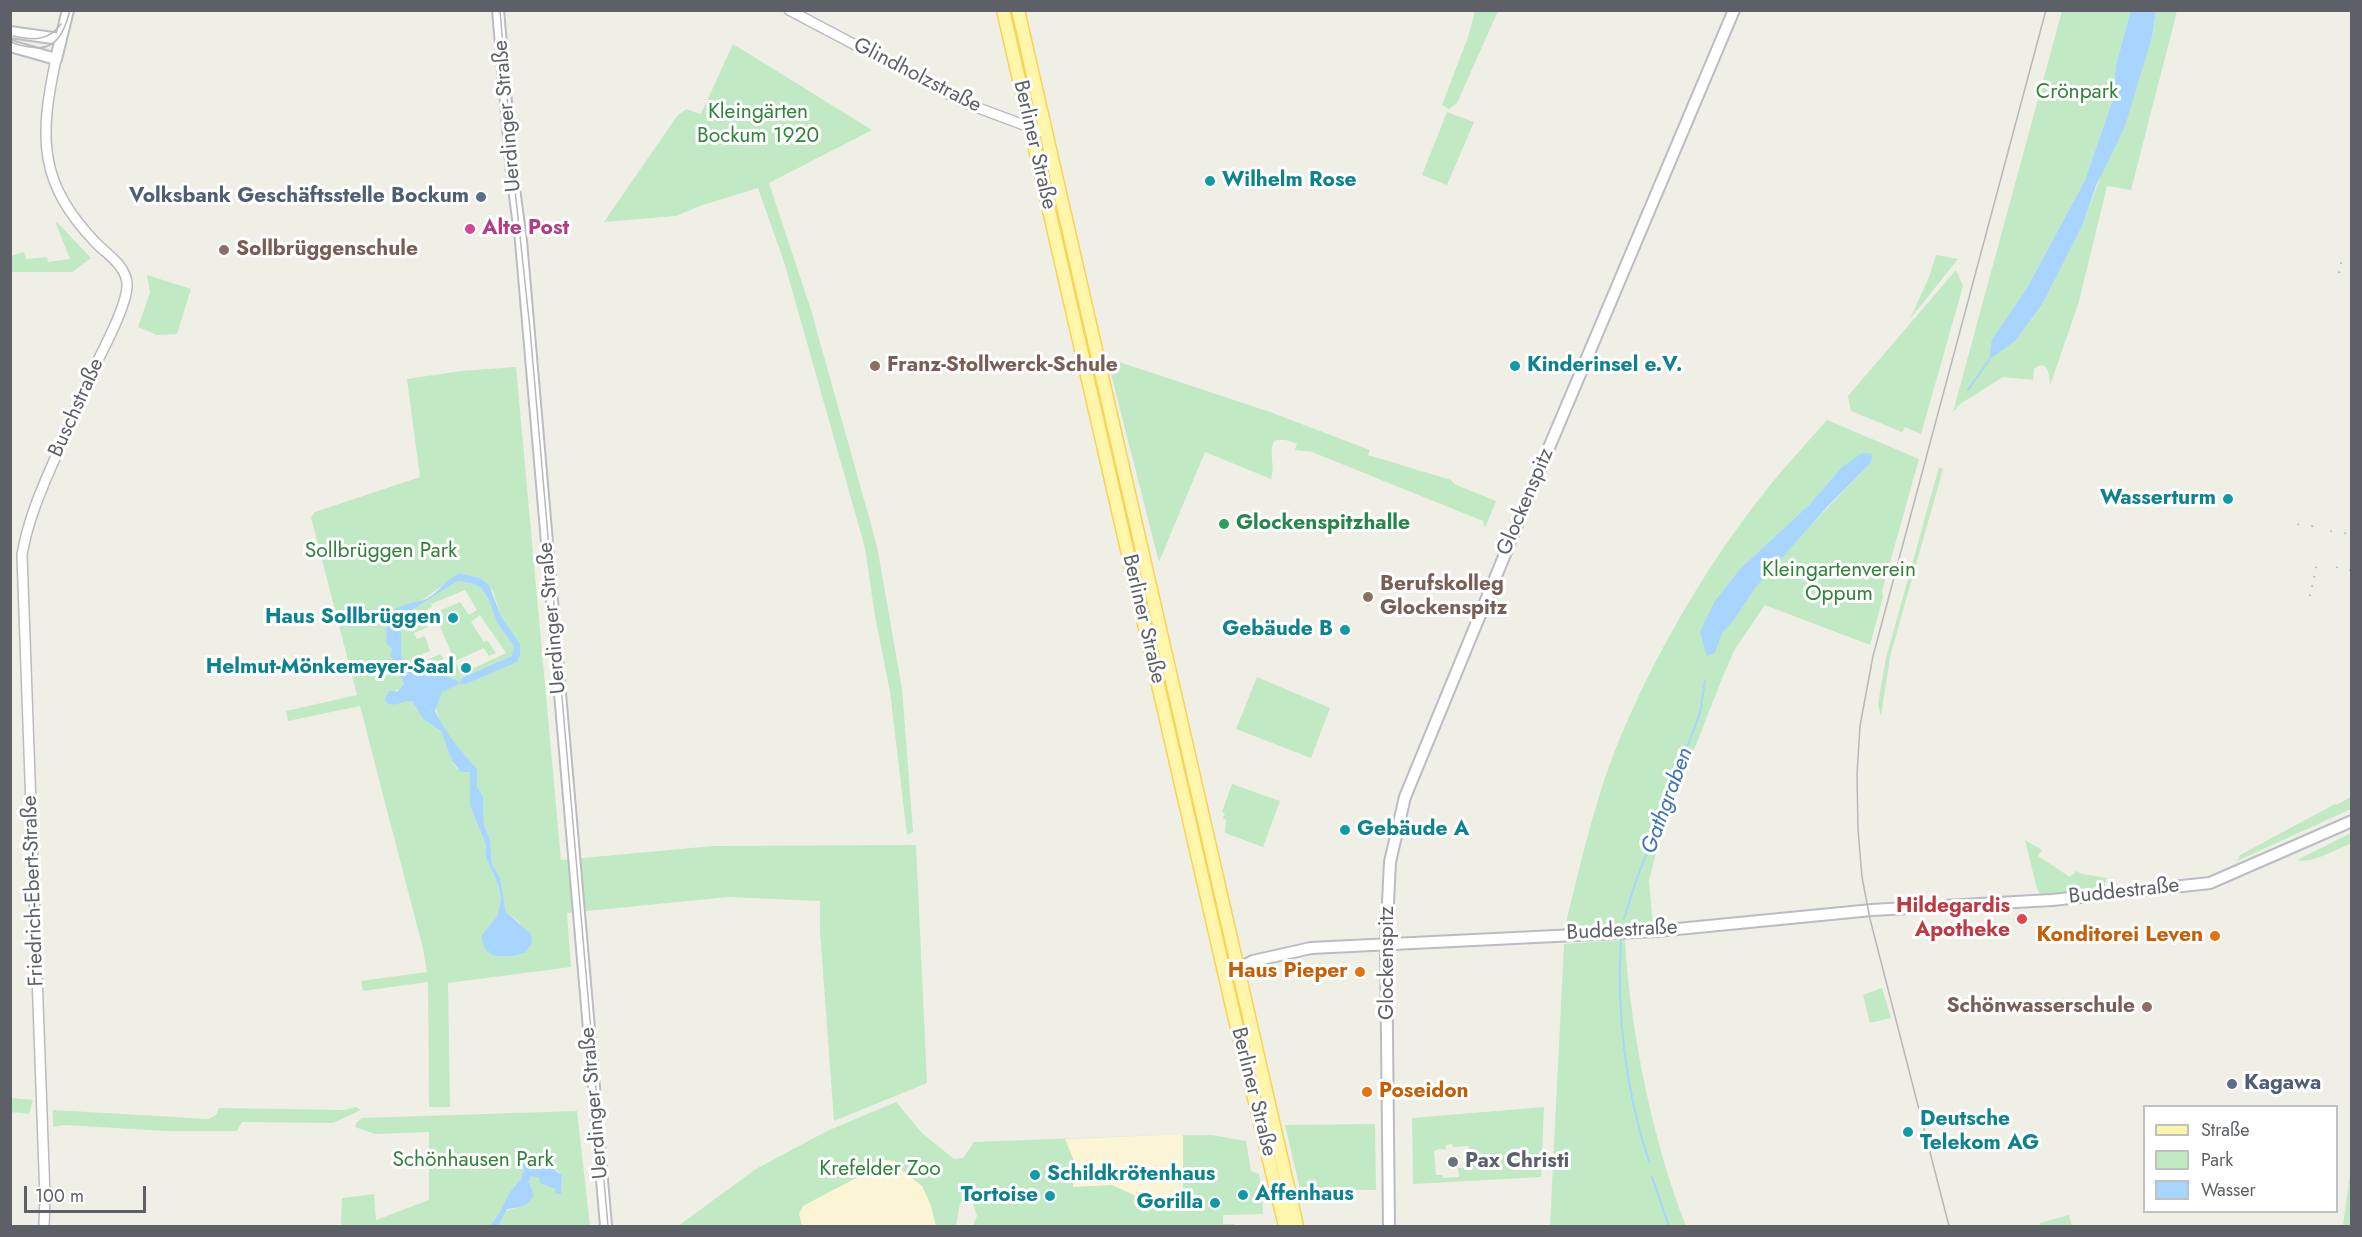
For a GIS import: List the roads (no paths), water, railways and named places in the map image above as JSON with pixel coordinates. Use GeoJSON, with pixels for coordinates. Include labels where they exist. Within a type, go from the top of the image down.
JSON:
{"type":"FeatureCollection","features":[{"type":"Feature","properties":{"kind":"main road"},"geometry":{"type":"LineString","coordinates":[[10,46],[56,59],[68,10]]}},
{"type":"Feature","properties":{"kind":"main road","name":"Uerdinger Straße"},"geometry":{"type":"LineString","coordinates":[[498,10],[511,164],[522,251],[606,1227]]}},
{"type":"Feature","properties":{"kind":"main road","name":"Berliner Straße"},"geometry":{"type":"LineString","coordinates":[[1003,10],[1285,1227]]}},
{"type":"Feature","properties":{"kind":"main road","name":"Berliner Straße"},"geometry":{"type":"LineString","coordinates":[[1018,10],[1297,1227]]}},
{"type":"Feature","properties":{"kind":"main road","name":"Glockenspitz"},"geometry":{"type":"LineString","coordinates":[[1389,1227],[1386,943],[1390,862],[1406,797],[1549,447],[1734,10]]}},
{"type":"Feature","properties":{"kind":"main road"},"geometry":{"type":"LineString","coordinates":[[10,32],[60,39]]}},
{"type":"Feature","properties":{"kind":"main road","name":"Buddestraße"},"geometry":{"type":"LineString","coordinates":[[1225,976],[1253,961],[1311,948],[1657,931],[1858,912],[2052,900],[2210,883],[2352,821]]}},
{"type":"Feature","properties":{"kind":"street","name":"Glindholzstraße"},"geometry":{"type":"LineString","coordinates":[[789,10],[965,103],[1048,134]]}},
{"type":"Feature","properties":{"kind":"street","name":"Buschstraße"},"geometry":{"type":"LineString","coordinates":[[22,555],[32,512],[124,301],[127,282],[119,263],[98,244],[68,210],[56,188],[46,149],[45,129],[47,102],[56,59]]}},
{"type":"Feature","properties":{"kind":"street","name":"Friedrich-Ebert-Straße"},"geometry":{"type":"LineString","coordinates":[[22,555],[45,1198],[44,1227]]}},
{"type":"Feature","properties":{"kind":"water"},"geometry":{"type":"Polygon","coordinates":[[[2131,10],[2156,11],[2152,37],[2125,126],[2096,186],[2083,224],[2043,303],[2016,340],[1989,360],[1992,339],[2027,288],[2085,180],[2112,102],[2116,65],[2131,10]]]}},
{"type":"Feature","properties":{"kind":"water"},"geometry":{"type":"Polygon","coordinates":[[[1862,453],[1872,454],[1871,463],[1828,506],[1755,588],[1734,620],[1722,633],[1715,653],[1707,656],[1700,632],[1715,601],[1741,568],[1810,504],[1841,468],[1862,453]]]}},
{"type":"Feature","properties":{"kind":"water"},"geometry":{"type":"Polygon","coordinates":[[[460,573],[480,578],[489,585],[501,616],[520,644],[520,655],[517,662],[466,684],[461,684],[460,681],[464,677],[512,656],[514,646],[497,623],[489,600],[481,588],[458,581],[401,617],[401,655],[406,665],[413,671],[443,675],[459,681],[460,684],[442,692],[435,711],[454,742],[477,769],[477,786],[483,797],[484,825],[490,840],[492,865],[500,878],[506,912],[531,934],[532,943],[525,953],[503,957],[491,954],[483,944],[482,935],[497,916],[501,900],[499,887],[485,855],[486,845],[470,806],[470,772],[461,772],[452,761],[441,731],[423,719],[412,701],[388,704],[385,699],[389,691],[398,691],[404,684],[390,655],[392,649],[386,643],[390,614],[400,606],[426,599],[460,573]]]}},
{"type":"Feature","properties":{"kind":"water"},"geometry":{"type":"Polygon","coordinates":[[[523,1162],[536,1168],[547,1164],[552,1165],[557,1172],[562,1174],[561,1194],[556,1194],[555,1189],[540,1183],[539,1178],[531,1176],[529,1182],[534,1195],[532,1199],[523,1206],[507,1209],[498,1226],[489,1226],[521,1179],[524,1168],[518,1166],[523,1162]]]}},
{"type":"Feature","properties":{"kind":"waterway"},"geometry":{"type":"LineString","coordinates":[[1968,390],[1989,360]]}},
{"type":"Feature","properties":{"kind":"waterway","name":"Gathgraben"},"geometry":{"type":"LineString","coordinates":[[1624,919],[1636,881],[1700,713],[1705,681]]}},
{"type":"Feature","properties":{"kind":"waterway","name":"Gathgraben"},"geometry":{"type":"LineString","coordinates":[[1621,938],[1620,994],[1624,1052],[1634,1108],[1649,1162]]}},
{"type":"Feature","properties":{"kind":"waterway","name":"Gathgraben"},"geometry":{"type":"LineString","coordinates":[[1652,1177],[1669,1226]]}},
{"type":"Feature","properties":{"kind":"tram line"},"geometry":{"type":"LineString","coordinates":[[10,42],[34,48],[51,45],[62,32],[70,10]]}},
{"type":"Feature","properties":{"kind":"tram line"},"geometry":{"type":"LineString","coordinates":[[500,10],[608,1226]]}},
{"type":"Feature","properties":{"kind":"tram line"},"geometry":{"type":"LineString","coordinates":[[1949,1226],[1870,919],[1862,877],[1857,774],[1860,726],[1873,656],[2046,10]]}},
{"type":"Feature","properties":{"kind":"tram line"},"geometry":{"type":"LineString","coordinates":[[13,36],[45,37],[61,24]]}},
{"type":"Feature","properties":{"kind":"railway"},"geometry":{"type":"LineString","coordinates":[[2339,273],[2342,258]]}},
{"type":"Feature","properties":{"kind":"railway"},"geometry":{"type":"LineString","coordinates":[[2298,525],[2300,519]]}},
{"type":"Feature","properties":{"kind":"railway"},"geometry":{"type":"LineString","coordinates":[[2312,527],[2313,521]]}},
{"type":"Feature","properties":{"kind":"railway"},"geometry":{"type":"LineString","coordinates":[[2331,532],[2333,526]]}},
{"type":"Feature","properties":{"kind":"railway"},"geometry":{"type":"LineString","coordinates":[[2345,534],[2346,528]]}},
{"type":"Feature","properties":{"kind":"railway"},"geometry":{"type":"LineString","coordinates":[[2310,596],[2318,559]]}},
{"type":"Feature","properties":{"kind":"railway"},"geometry":{"type":"LineString","coordinates":[[2337,568],[2338,564]]}},
{"type":"Feature","properties":{"kind":"railway"},"geometry":{"type":"LineString","coordinates":[[2350,571],[2351,567]]}},
{"type":"Feature","properties":{"kind":"place","name":"Wilhelm Rose"},"geometry":{"type":"Point","coordinates":[1210,181]}},
{"type":"Feature","properties":{"kind":"place","name":"Volksbank Geschäftsstelle Bockum"},"geometry":{"type":"Point","coordinates":[481,197]}},
{"type":"Feature","properties":{"kind":"place","name":"Alte Post"},"geometry":{"type":"Point","coordinates":[470,229]}},
{"type":"Feature","properties":{"kind":"place","name":"Sollbrüggenschule"},"geometry":{"type":"Point","coordinates":[224,250]}},
{"type":"Feature","properties":{"kind":"place","name":"Franz-Stollwerck-Schule"},"geometry":{"type":"Point","coordinates":[875,366]}},
{"type":"Feature","properties":{"kind":"place","name":"Kinderinsel e.V."},"geometry":{"type":"Point","coordinates":[1515,366]}},
{"type":"Feature","properties":{"kind":"place","name":"Wasserturm"},"geometry":{"type":"Point","coordinates":[2228,499]}},
{"type":"Feature","properties":{"kind":"place","name":"Glockenspitzhalle"},"geometry":{"type":"Point","coordinates":[1224,524]}},
{"type":"Feature","properties":{"kind":"place","name":"Berufskolleg Glockenspitz"},"geometry":{"type":"Point","coordinates":[1368,597]}},
{"type":"Feature","properties":{"kind":"place","name":"Haus Sollbrüggen"},"geometry":{"type":"Point","coordinates":[453,618]}},
{"type":"Feature","properties":{"kind":"place","name":"Gebäude B"},"geometry":{"type":"Point","coordinates":[1345,630]}},
{"type":"Feature","properties":{"kind":"place","name":"Helmut-Mönkemeyer-Saal"},"geometry":{"type":"Point","coordinates":[466,668]}},
{"type":"Feature","properties":{"kind":"place","name":"Gebäude A"},"geometry":{"type":"Point","coordinates":[1345,830]}},
{"type":"Feature","properties":{"kind":"place","name":"Hildegardis Apotheke"},"geometry":{"type":"Point","coordinates":[2022,919]}},
{"type":"Feature","properties":{"kind":"place","name":"Konditorei Leven"},"geometry":{"type":"Point","coordinates":[2215,936]}},
{"type":"Feature","properties":{"kind":"place","name":"Haus Pieper"},"geometry":{"type":"Point","coordinates":[1360,972]}},
{"type":"Feature","properties":{"kind":"place","name":"Schönwasserschule"},"geometry":{"type":"Point","coordinates":[2147,1007]}},
{"type":"Feature","properties":{"kind":"place","name":"Kagawa"},"geometry":{"type":"Point","coordinates":[2232,1084]}},
{"type":"Feature","properties":{"kind":"place","name":"Poseidon"},"geometry":{"type":"Point","coordinates":[1367,1092]}},
{"type":"Feature","properties":{"kind":"place","name":"Deutsche Telekom AG"},"geometry":{"type":"Point","coordinates":[1908,1132]}},
{"type":"Feature","properties":{"kind":"place","name":"Pax Christi"},"geometry":{"type":"Point","coordinates":[1453,1162]}},
{"type":"Feature","properties":{"kind":"place","name":"Schildkrötenhaus"},"geometry":{"type":"Point","coordinates":[1035,1175]}},
{"type":"Feature","properties":{"kind":"place","name":"Affenhaus"},"geometry":{"type":"Point","coordinates":[1243,1195]}},
{"type":"Feature","properties":{"kind":"place","name":"Tortoise"},"geometry":{"type":"Point","coordinates":[1050,1196]}},
{"type":"Feature","properties":{"kind":"place","name":"Gorilla"},"geometry":{"type":"Point","coordinates":[1215,1203]}},
{"type":"Feature","properties":{"kind":"park label","name":"Crönpark"},"geometry":{"type":"Point","coordinates":[2077,93]}},
{"type":"Feature","properties":{"kind":"park label","name":"Kleingärten Bockum 1920"},"geometry":{"type":"Point","coordinates":[758,125]}},
{"type":"Feature","properties":{"kind":"park label","name":"Sollbrüggen Park"},"geometry":{"type":"Point","coordinates":[381,552]}},
{"type":"Feature","properties":{"kind":"park label","name":"Kleingartenverein Oppum"},"geometry":{"type":"Point","coordinates":[1839,583]}},
{"type":"Feature","properties":{"kind":"park label","name":"Schönhausen Park"},"geometry":{"type":"Point","coordinates":[473,1161]}},
{"type":"Feature","properties":{"kind":"park label","name":"Krefelder Zoo"},"geometry":{"type":"Point","coordinates":[880,1170]}}]}
